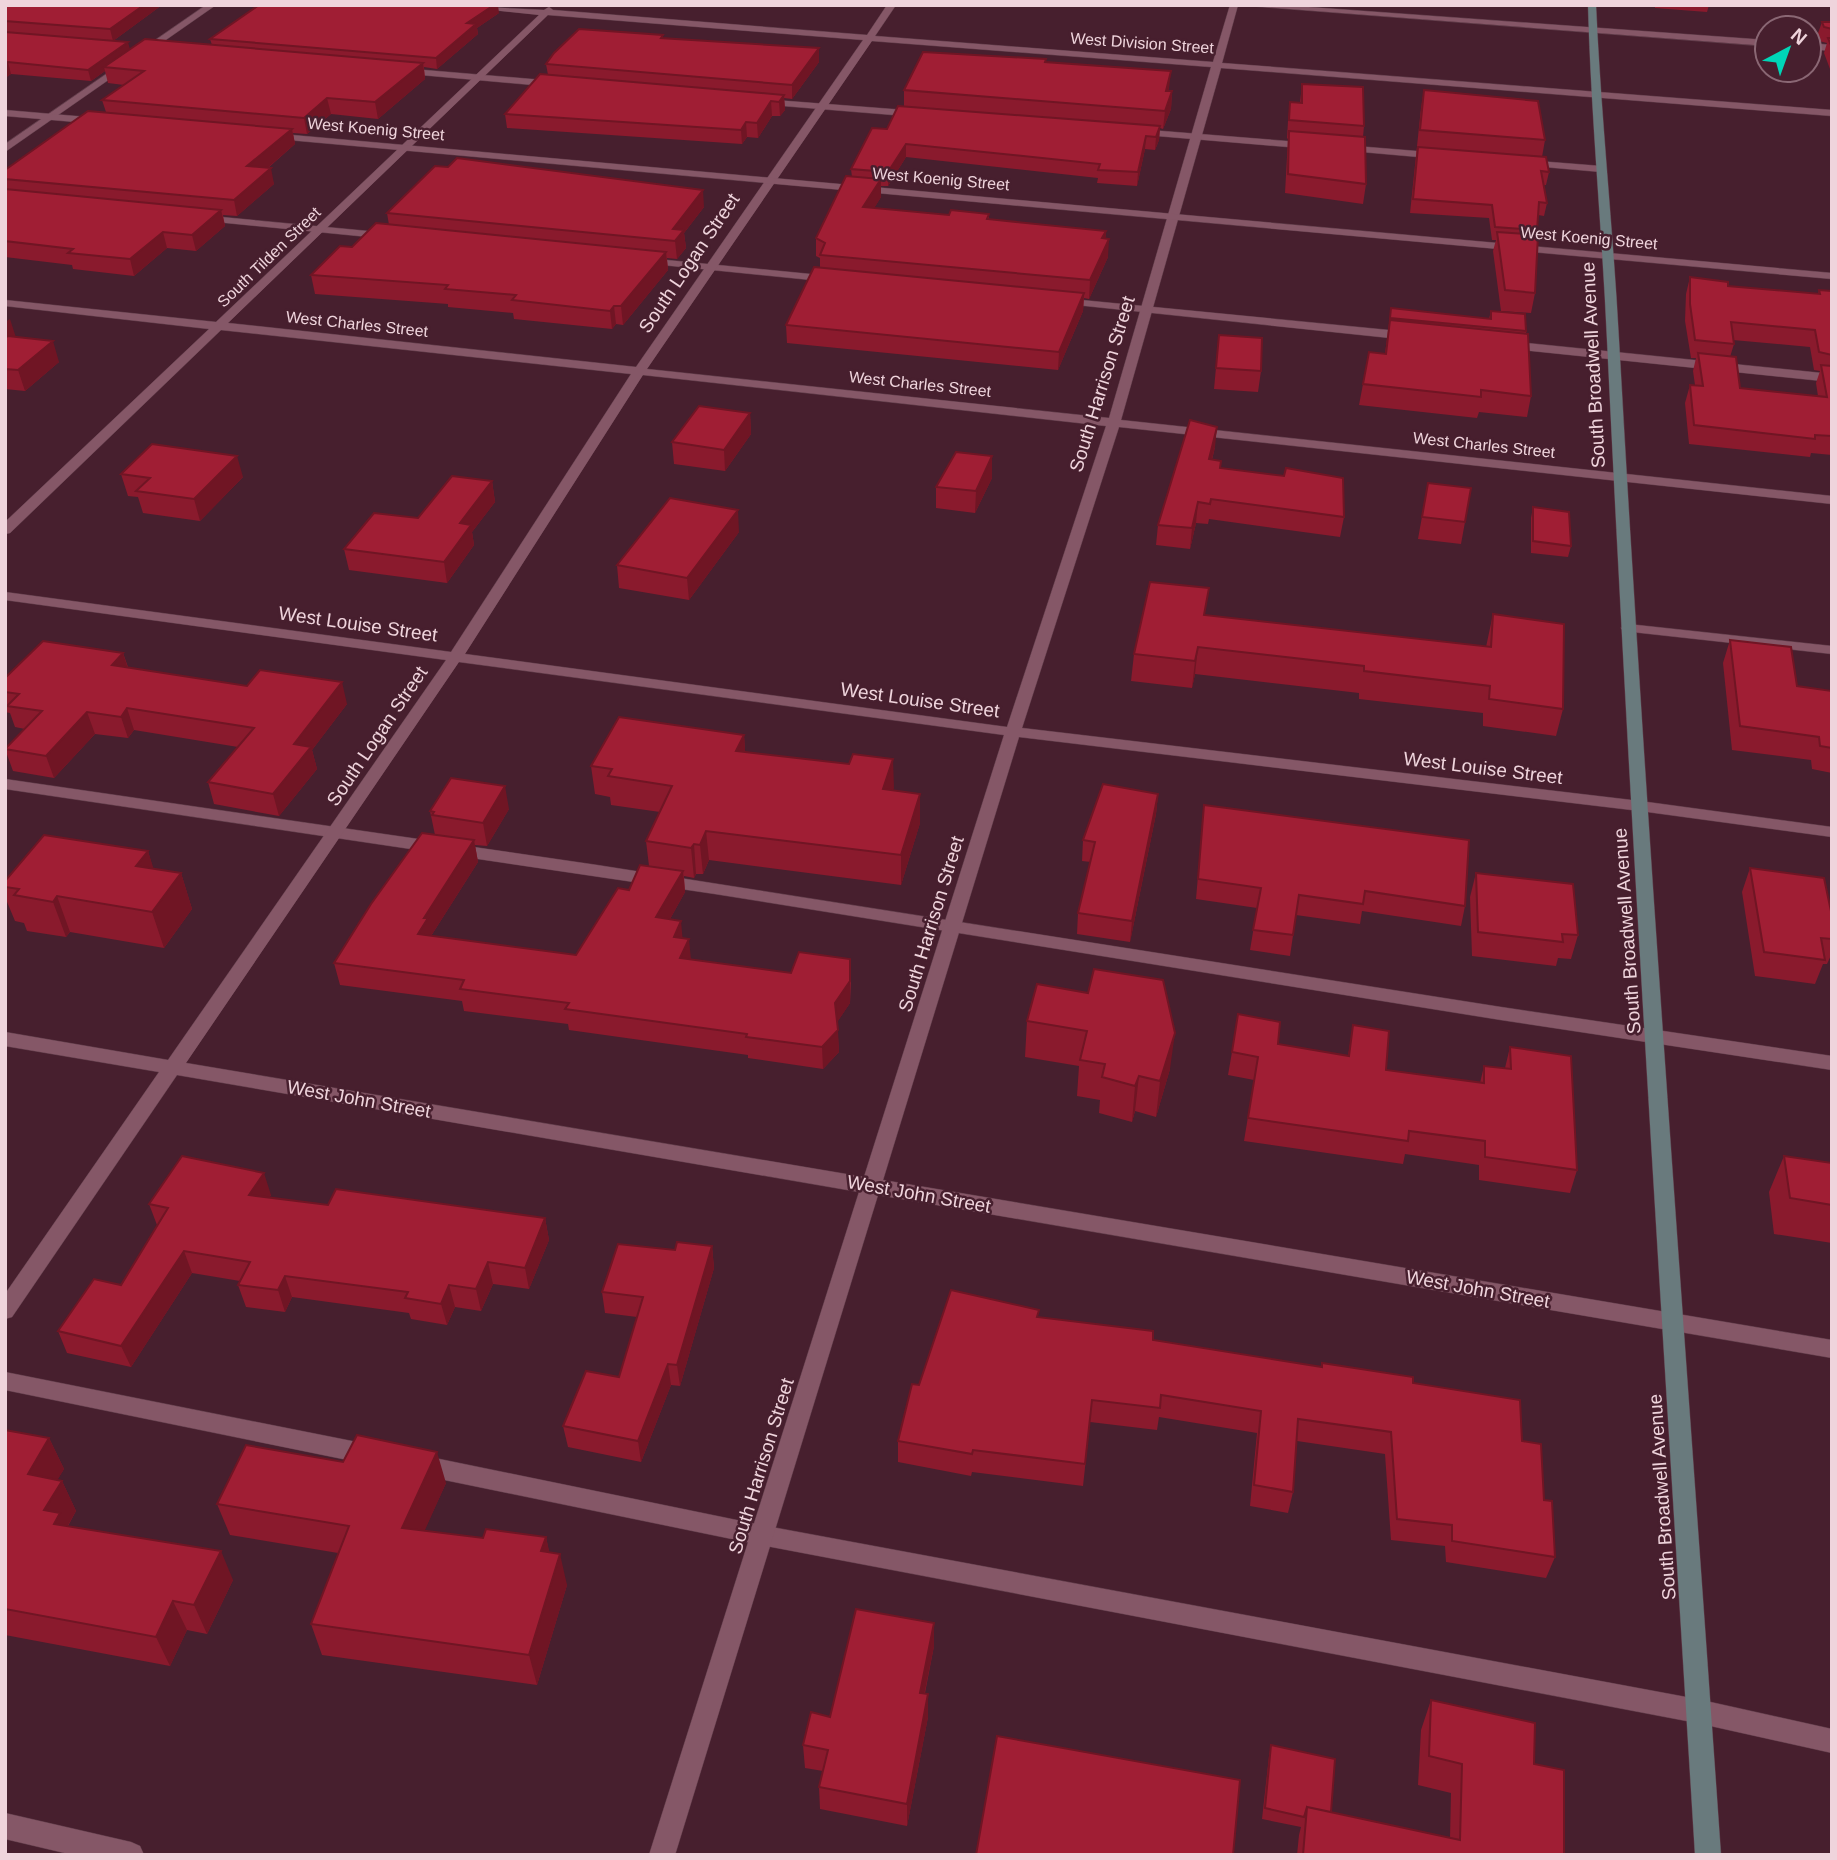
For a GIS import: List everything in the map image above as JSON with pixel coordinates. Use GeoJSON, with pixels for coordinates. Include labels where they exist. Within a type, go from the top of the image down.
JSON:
{"type":"FeatureCollection","features":[{"type":"Feature","properties":{"kind":"main road","name":"South Broadwell Avenue"},"geometry":{"type":"LineString","coordinates":[[1592,5],[1595,94],[1609,256],[1628,628],[1671,1322],[1708,1855]]}},
{"type":"Feature","properties":{"kind":"street"},"geometry":{"type":"LineString","coordinates":[[5,149],[212,5]]}},
{"type":"Feature","properties":{"kind":"street","name":"West Division Street"},"geometry":{"type":"LineString","coordinates":[[449,5],[549,9],[869,38],[1832,113]]}},
{"type":"Feature","properties":{"kind":"street","name":"South Logan Street"},"geometry":{"type":"LineString","coordinates":[[5,1311],[455,657],[639,372],[892,5]]}},
{"type":"Feature","properties":{"kind":"street","name":"South Harrison Street"},"geometry":{"type":"LineString","coordinates":[[662,1855],[952,925],[1114,422],[1234,5]]}},
{"type":"Feature","properties":{"kind":"street"},"geometry":{"type":"LineString","coordinates":[[1241,5],[1753,42]]}},
{"type":"Feature","properties":{"kind":"street","name":"South Tilden Street"},"geometry":{"type":"LineString","coordinates":[[5,530],[407,148],[549,9]]}},
{"type":"Feature","properties":{"kind":"street"},"geometry":{"type":"LineString","coordinates":[[135,49],[162,51]]}},
{"type":"Feature","properties":{"kind":"street"},"geometry":{"type":"LineString","coordinates":[[396,71],[561,85]]}},
{"type":"Feature","properties":{"kind":"street"},"geometry":{"type":"LineString","coordinates":[[752,101],[932,116]]}},
{"type":"Feature","properties":{"kind":"street"},"geometry":{"type":"LineString","coordinates":[[5,113],[107,122]]}},
{"type":"Feature","properties":{"kind":"street"},"geometry":{"type":"LineString","coordinates":[[1126,131],[1317,146]]}},
{"type":"Feature","properties":{"kind":"street","name":"West Koenig Street"},"geometry":{"type":"LineString","coordinates":[[257,135],[1832,276]]}},
{"type":"Feature","properties":{"kind":"street"},"geometry":{"type":"LineString","coordinates":[[1331,147],[1453,157]]}},
{"type":"Feature","properties":{"kind":"street"},"geometry":{"type":"LineString","coordinates":[[1507,162],[1601,169]]}},
{"type":"Feature","properties":{"kind":"street"},"geometry":{"type":"LineString","coordinates":[[184,216],[404,238]]}},
{"type":"Feature","properties":{"kind":"street"},"geometry":{"type":"LineString","coordinates":[[627,259],[847,280]]}},
{"type":"Feature","properties":{"kind":"street"},"geometry":{"type":"LineString","coordinates":[[1051,300],[1421,337]]}},
{"type":"Feature","properties":{"kind":"street","name":"West Charles Street"},"geometry":{"type":"LineString","coordinates":[[5,303],[1832,500]]}},
{"type":"Feature","properties":{"kind":"street"},"geometry":{"type":"LineString","coordinates":[[1489,344],[1832,378]]}},
{"type":"Feature","properties":{"kind":"street","name":"West Louise Street"},"geometry":{"type":"LineString","coordinates":[[5,596],[1013,732],[1640,806],[1832,832]]}},
{"type":"Feature","properties":{"kind":"street"},"geometry":{"type":"LineString","coordinates":[[1628,628],[1832,650]]}},
{"type":"Feature","properties":{"kind":"street"},"geometry":{"type":"LineString","coordinates":[[5,783],[336,830],[952,925],[1655,1038],[1832,1063]]}},
{"type":"Feature","properties":{"kind":"street","name":"West John Street"},"geometry":{"type":"LineString","coordinates":[[5,1039],[1832,1349]]}},
{"type":"Feature","properties":{"kind":"street"},"geometry":{"type":"LineString","coordinates":[[5,1381],[761,1535],[1696,1712],[1832,1741]]}},
{"type":"Feature","properties":{"kind":"street"},"geometry":{"type":"LineString","coordinates":[[5,1826],[131,1855]]}},
{"type":"Feature","properties":{"kind":"building"},"geometry":{"type":"Polygon","coordinates":[[[5,5],[144,5],[110,29],[5,21],[5,5]]]}},
{"type":"Feature","properties":{"kind":"building"},"geometry":{"type":"Polygon","coordinates":[[[259,5],[494,5],[467,23],[476,24],[436,58],[210,39],[259,5]]]}},
{"type":"Feature","properties":{"kind":"building"},"geometry":{"type":"Polygon","coordinates":[[[1823,22],[1832,22],[1832,29],[1824,27],[1823,22]]]}},
{"type":"Feature","properties":{"kind":"building"},"geometry":{"type":"Polygon","coordinates":[[[579,29],[663,35],[661,38],[819,48],[792,85],[546,64],[579,29]]]}},
{"type":"Feature","properties":{"kind":"building"},"geometry":{"type":"Polygon","coordinates":[[[5,32],[128,42],[88,70],[8,62],[5,64],[5,32]]]}},
{"type":"Feature","properties":{"kind":"building"},"geometry":{"type":"Polygon","coordinates":[[[145,39],[423,63],[375,102],[327,98],[304,118],[102,100],[144,71],[104,67],[145,39]]]}},
{"type":"Feature","properties":{"kind":"building"},"geometry":{"type":"Polygon","coordinates":[[[923,52],[1046,59],[1045,62],[1171,71],[1166,91],[1172,91],[1165,111],[904,90],[923,52]]]}},
{"type":"Feature","properties":{"kind":"building"},"geometry":{"type":"Polygon","coordinates":[[[540,74],[784,95],[779,102],[771,101],[757,123],[746,122],[741,130],[505,114],[540,74]]]}},
{"type":"Feature","properties":{"kind":"building"},"geometry":{"type":"Polygon","coordinates":[[[1302,84],[1363,87],[1364,126],[1289,120],[1290,102],[1302,103],[1302,84]]]}},
{"type":"Feature","properties":{"kind":"building"},"geometry":{"type":"Polygon","coordinates":[[[1424,90],[1538,101],[1545,140],[1420,130],[1424,90]]]}},
{"type":"Feature","properties":{"kind":"building"},"geometry":{"type":"Polygon","coordinates":[[[898,106],[1160,126],[1156,137],[1146,136],[1138,172],[1098,170],[1100,164],[906,144],[888,172],[851,169],[872,128],[887,129],[898,106]]]}},
{"type":"Feature","properties":{"kind":"building"},"geometry":{"type":"Polygon","coordinates":[[[88,111],[292,129],[247,166],[271,168],[234,200],[5,179],[5,170],[88,111]]]}},
{"type":"Feature","properties":{"kind":"building"},"geometry":{"type":"Polygon","coordinates":[[[1289,131],[1365,137],[1366,184],[1288,174],[1289,131]]]}},
{"type":"Feature","properties":{"kind":"building"},"geometry":{"type":"Polygon","coordinates":[[[1418,147],[1546,157],[1549,172],[1541,171],[1547,203],[1539,202],[1537,230],[1495,227],[1492,205],[1413,199],[1418,147]]]}},
{"type":"Feature","properties":{"kind":"building"},"geometry":{"type":"Polygon","coordinates":[[[457,158],[703,190],[673,229],[684,230],[675,241],[387,213],[435,166],[448,167],[457,158]]]}},
{"type":"Feature","properties":{"kind":"building"},"geometry":{"type":"Polygon","coordinates":[[[846,176],[881,179],[863,207],[949,215],[951,210],[989,214],[987,219],[1106,231],[1102,238],[1109,239],[1090,280],[820,255],[825,243],[816,238],[846,176]]]}},
{"type":"Feature","properties":{"kind":"building"},"geometry":{"type":"Polygon","coordinates":[[[5,189],[221,210],[192,235],[163,232],[130,259],[68,253],[73,249],[5,241],[5,189]]]}},
{"type":"Feature","properties":{"kind":"building"},"geometry":{"type":"Polygon","coordinates":[[[376,223],[666,252],[621,306],[614,306],[610,311],[512,300],[516,295],[445,289],[448,285],[311,275],[340,246],[352,247],[376,223]]]}},
{"type":"Feature","properties":{"kind":"building"},"geometry":{"type":"Polygon","coordinates":[[[1497,232],[1538,235],[1535,293],[1505,290],[1497,232]]]}},
{"type":"Feature","properties":{"kind":"building"},"geometry":{"type":"Polygon","coordinates":[[[814,267],[1084,293],[1059,352],[786,325],[814,267]]]}},
{"type":"Feature","properties":{"kind":"building"},"geometry":{"type":"Polygon","coordinates":[[[1690,277],[1728,282],[1728,286],[1820,294],[1819,290],[1832,291],[1832,355],[1819,352],[1815,330],[1731,322],[1734,344],[1695,340],[1690,304],[1690,277]]]}},
{"type":"Feature","properties":{"kind":"building"},"geometry":{"type":"Polygon","coordinates":[[[1391,308],[1491,319],[1491,311],[1525,314],[1526,331],[1390,318],[1391,308]]]}},
{"type":"Feature","properties":{"kind":"building"},"geometry":{"type":"Polygon","coordinates":[[[1390,320],[1528,334],[1531,396],[1481,390],[1481,397],[1363,384],[1369,352],[1386,354],[1390,320]]]}},
{"type":"Feature","properties":{"kind":"building"},"geometry":{"type":"Polygon","coordinates":[[[1219,335],[1262,338],[1261,371],[1216,368],[1219,335]]]}},
{"type":"Feature","properties":{"kind":"building"},"geometry":{"type":"Polygon","coordinates":[[[8,336],[53,341],[18,370],[5,369],[5,338],[8,336]]]}},
{"type":"Feature","properties":{"kind":"building"},"geometry":{"type":"Polygon","coordinates":[[[1698,353],[1736,357],[1740,388],[1827,397],[1821,365],[1832,366],[1832,436],[1815,435],[1815,439],[1694,425],[1690,385],[1703,386],[1698,353]]]}},
{"type":"Feature","properties":{"kind":"building"},"geometry":{"type":"Polygon","coordinates":[[[699,406],[750,413],[724,450],[672,442],[699,406]]]}},
{"type":"Feature","properties":{"kind":"building"},"geometry":{"type":"Polygon","coordinates":[[[1190,420],[1217,427],[1209,459],[1221,461],[1220,468],[1284,476],[1286,468],[1343,478],[1344,517],[1211,499],[1210,504],[1198,502],[1192,528],[1158,525],[1190,420]]]}},
{"type":"Feature","properties":{"kind":"building"},"geometry":{"type":"Polygon","coordinates":[[[152,444],[237,456],[194,499],[136,491],[150,478],[121,474],[152,444]]]}},
{"type":"Feature","properties":{"kind":"building"},"geometry":{"type":"Polygon","coordinates":[[[956,452],[992,456],[976,491],[936,487],[956,452]]]}},
{"type":"Feature","properties":{"kind":"building"},"geometry":{"type":"Polygon","coordinates":[[[452,476],[492,481],[460,523],[471,525],[444,562],[344,549],[374,513],[418,518],[452,476]]]}},
{"type":"Feature","properties":{"kind":"building"},"geometry":{"type":"Polygon","coordinates":[[[1428,483],[1471,488],[1465,522],[1422,517],[1428,483]]]}},
{"type":"Feature","properties":{"kind":"building"},"geometry":{"type":"Polygon","coordinates":[[[670,498],[738,510],[687,578],[617,565],[670,498]]]}},
{"type":"Feature","properties":{"kind":"building"},"geometry":{"type":"Polygon","coordinates":[[[1533,507],[1569,512],[1571,546],[1533,541],[1533,507]]]}},
{"type":"Feature","properties":{"kind":"building"},"geometry":{"type":"Polygon","coordinates":[[[1150,582],[1209,588],[1204,615],[1491,647],[1493,614],[1564,624],[1563,709],[1489,699],[1490,686],[1364,671],[1364,666],[1198,647],[1195,661],[1134,654],[1150,582]]]}},
{"type":"Feature","properties":{"kind":"building"},"geometry":{"type":"Polygon","coordinates":[[[1730,640],[1791,647],[1797,686],[1832,691],[1832,748],[1820,746],[1819,737],[1740,726],[1730,640]]]}},
{"type":"Feature","properties":{"kind":"building"},"geometry":{"type":"Polygon","coordinates":[[[43,641],[123,653],[112,665],[247,686],[260,670],[342,682],[294,744],[311,747],[273,794],[208,782],[254,728],[127,708],[121,717],[87,712],[46,756],[5,749],[42,711],[7,706],[19,694],[5,692],[5,678],[43,641]]]}},
{"type":"Feature","properties":{"kind":"building"},"geometry":{"type":"Polygon","coordinates":[[[619,717],[744,735],[736,751],[849,764],[853,754],[893,759],[883,789],[920,794],[901,855],[706,831],[700,845],[694,844],[691,848],[646,841],[672,786],[608,776],[612,769],[591,766],[619,717]]]}},
{"type":"Feature","properties":{"kind":"building"},"geometry":{"type":"Polygon","coordinates":[[[451,778],[505,786],[483,823],[432,815],[434,812],[430,811],[451,778]]]}},
{"type":"Feature","properties":{"kind":"building"},"geometry":{"type":"Polygon","coordinates":[[[1103,784],[1158,794],[1132,921],[1078,913],[1095,842],[1083,840],[1103,784]]]}},
{"type":"Feature","properties":{"kind":"building"},"geometry":{"type":"Polygon","coordinates":[[[1204,805],[1469,840],[1465,906],[1365,891],[1363,904],[1299,895],[1293,935],[1253,930],[1261,888],[1198,879],[1204,805]]]}},
{"type":"Feature","properties":{"kind":"building"},"geometry":{"type":"Polygon","coordinates":[[[422,833],[474,840],[424,918],[428,918],[418,934],[576,955],[618,888],[629,890],[640,865],[683,871],[656,917],[681,921],[674,937],[689,939],[680,958],[791,973],[799,952],[850,959],[850,981],[835,1003],[838,1030],[822,1047],[746,1037],[747,1034],[565,1009],[569,1003],[460,989],[464,980],[334,963],[371,904],[422,833]]]}},
{"type":"Feature","properties":{"kind":"building"},"geometry":{"type":"Polygon","coordinates":[[[44,835],[148,851],[136,866],[181,873],[152,912],[57,896],[53,902],[14,895],[19,889],[5,887],[5,881],[44,835]]]}},
{"type":"Feature","properties":{"kind":"building"},"geometry":{"type":"Polygon","coordinates":[[[1750,868],[1824,878],[1832,916],[1832,939],[1821,938],[1825,960],[1764,952],[1750,868]]]}},
{"type":"Feature","properties":{"kind":"building"},"geometry":{"type":"Polygon","coordinates":[[[1476,873],[1573,884],[1578,935],[1562,934],[1563,942],[1478,932],[1476,873]]]}},
{"type":"Feature","properties":{"kind":"building"},"geometry":{"type":"Polygon","coordinates":[[[1094,969],[1163,980],[1175,1033],[1160,1081],[1139,1076],[1135,1086],[1102,1077],[1105,1064],[1080,1060],[1087,1031],[1027,1021],[1037,984],[1088,993],[1094,969]]]}},
{"type":"Feature","properties":{"kind":"building"},"geometry":{"type":"Polygon","coordinates":[[[1238,1014],[1280,1022],[1278,1044],[1349,1056],[1353,1025],[1389,1031],[1386,1070],[1484,1083],[1484,1066],[1511,1069],[1510,1047],[1571,1056],[1577,1170],[1485,1157],[1485,1141],[1409,1131],[1408,1141],[1248,1118],[1258,1057],[1232,1052],[1238,1014]]]}},
{"type":"Feature","properties":{"kind":"building"},"geometry":{"type":"Polygon","coordinates":[[[182,1156],[264,1173],[249,1195],[328,1205],[336,1189],[545,1218],[525,1268],[488,1262],[476,1289],[449,1285],[441,1304],[405,1298],[408,1292],[285,1276],[278,1290],[238,1285],[250,1262],[184,1251],[121,1346],[58,1331],[94,1279],[121,1285],[168,1208],[149,1204],[182,1156]]]}},
{"type":"Feature","properties":{"kind":"building"},"geometry":{"type":"Polygon","coordinates":[[[1784,1156],[1832,1163],[1832,1205],[1790,1198],[1784,1156]]]}},
{"type":"Feature","properties":{"kind":"building"},"geometry":{"type":"Polygon","coordinates":[[[677,1242],[712,1246],[677,1365],[668,1364],[638,1441],[563,1426],[586,1371],[619,1377],[643,1297],[602,1292],[618,1244],[675,1250],[677,1242]]]}},
{"type":"Feature","properties":{"kind":"building"},"geometry":{"type":"Polygon","coordinates":[[[951,1290],[1039,1310],[1037,1317],[1153,1331],[1153,1340],[1322,1367],[1322,1363],[1413,1377],[1413,1383],[1520,1400],[1522,1441],[1541,1444],[1544,1500],[1552,1501],[1555,1557],[1452,1541],[1452,1525],[1397,1519],[1391,1432],[1298,1419],[1293,1492],[1254,1485],[1261,1411],[1161,1395],[1160,1408],[1092,1400],[1085,1464],[973,1450],[972,1454],[898,1441],[912,1384],[919,1385],[951,1290]]]}},
{"type":"Feature","properties":{"kind":"building"},"geometry":{"type":"Polygon","coordinates":[[[5,1430],[49,1438],[28,1474],[62,1481],[44,1510],[60,1513],[54,1524],[221,1551],[194,1605],[173,1601],[156,1637],[5,1609],[5,1430]]]}},
{"type":"Feature","properties":{"kind":"building"},"geometry":{"type":"Polygon","coordinates":[[[357,1435],[437,1452],[402,1528],[483,1538],[486,1529],[546,1537],[541,1551],[560,1554],[529,1655],[311,1624],[349,1526],[217,1504],[246,1445],[343,1462],[357,1435]]]}},
{"type":"Feature","properties":{"kind":"building"},"geometry":{"type":"Polygon","coordinates":[[[856,1609],[934,1623],[920,1693],[928,1694],[907,1804],[819,1787],[828,1750],[803,1745],[811,1712],[830,1717],[856,1609]]]}},
{"type":"Feature","properties":{"kind":"building"},"geometry":{"type":"Polygon","coordinates":[[[1431,1700],[1535,1723],[1534,1764],[1564,1770],[1564,1855],[1303,1855],[1307,1807],[1460,1840],[1462,1764],[1429,1756],[1431,1700]]]}},
{"type":"Feature","properties":{"kind":"building"},"geometry":{"type":"Polygon","coordinates":[[[997,1736],[1240,1780],[1233,1855],[976,1855],[997,1736]]]}},
{"type":"Feature","properties":{"kind":"building"},"geometry":{"type":"Polygon","coordinates":[[[1271,1745],[1335,1759],[1331,1812],[1307,1807],[1304,1817],[1265,1808],[1271,1745]]]}}]}
